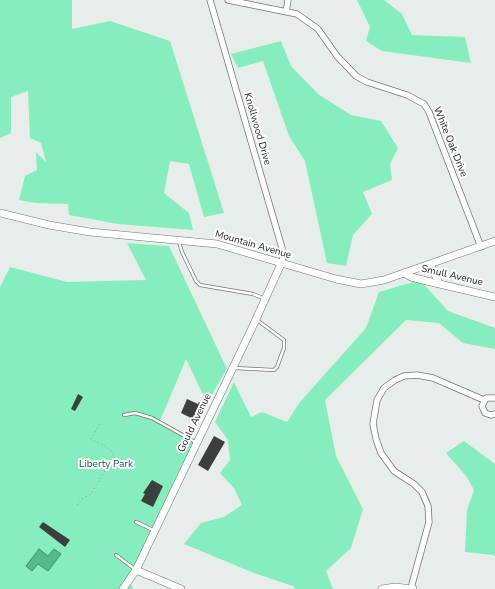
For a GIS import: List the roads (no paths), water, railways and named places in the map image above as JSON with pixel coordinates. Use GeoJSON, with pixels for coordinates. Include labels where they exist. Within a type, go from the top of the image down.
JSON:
{"type":"FeatureCollection","features":[{"type":"Feature","properties":{"kind":"street","name":"Knollwood Drive"},"geometry":{"type":"LineString","coordinates":[[210,0],[282,248],[283,258],[281,264]]}},
{"type":"Feature","properties":{"kind":"street","name":"White Oak Drive"},"geometry":{"type":"LineString","coordinates":[[228,0],[297,14],[318,29],[337,56],[356,76],[366,82],[407,95],[424,104],[429,112],[481,246]]}},
{"type":"Feature","properties":{"kind":"street"},"geometry":{"type":"LineString","coordinates":[[286,12],[288,0]]}},
{"type":"Feature","properties":{"kind":"street","name":"Mountain Avenue"},"geometry":{"type":"LineString","coordinates":[[0,213],[49,225],[83,231],[217,244],[281,264],[348,282],[361,284],[379,281],[404,273],[495,241]]}},
{"type":"Feature","properties":{"kind":"street","name":"Gould Avenue"},"geometry":{"type":"LineString","coordinates":[[123,589],[136,570],[155,531],[266,299],[281,264]]}},
{"type":"Feature","properties":{"kind":"street"},"geometry":{"type":"LineString","coordinates":[[430,264],[439,283]]}},
{"type":"Feature","properties":{"kind":"street","name":"Smull Avenue"},"geometry":{"type":"LineString","coordinates":[[404,273],[411,277],[495,297]]}},
{"type":"Feature","properties":{"kind":"street"},"geometry":{"type":"LineString","coordinates":[[382,589],[394,587],[412,589],[428,522],[428,506],[422,492],[414,484],[394,471],[381,453],[373,424],[376,400],[384,388],[395,380],[404,376],[417,375],[432,378],[484,400]]}},
{"type":"Feature","properties":{"kind":"street"},"geometry":{"type":"LineString","coordinates":[[495,398],[489,397],[484,400],[482,406],[483,411],[488,415],[495,414]]}},
{"type":"Feature","properties":{"kind":"street"},"geometry":{"type":"LineString","coordinates":[[136,570],[181,589]]}},
{"type":"Feature","properties":{"kind":"lane"},"geometry":{"type":"LineString","coordinates":[[179,240],[182,252],[196,281],[200,285],[253,294],[266,299]]}},
{"type":"Feature","properties":{"kind":"lane"},"geometry":{"type":"LineString","coordinates":[[233,368],[274,370],[277,367],[284,348],[284,340],[256,319]]}},
{"type":"Feature","properties":{"kind":"lane"},"geometry":{"type":"LineString","coordinates":[[124,415],[135,413],[152,418],[197,443]]}},
{"type":"Feature","properties":{"kind":"lane"},"geometry":{"type":"LineString","coordinates":[[136,522],[155,531]]}},
{"type":"Feature","properties":{"kind":"lane"},"geometry":{"type":"LineString","coordinates":[[116,555],[136,570]]}},
{"type":"Feature","properties":{"kind":"park label","name":"Liberty Park"},"geometry":{"type":"Point","coordinates":[106,465]}}]}
